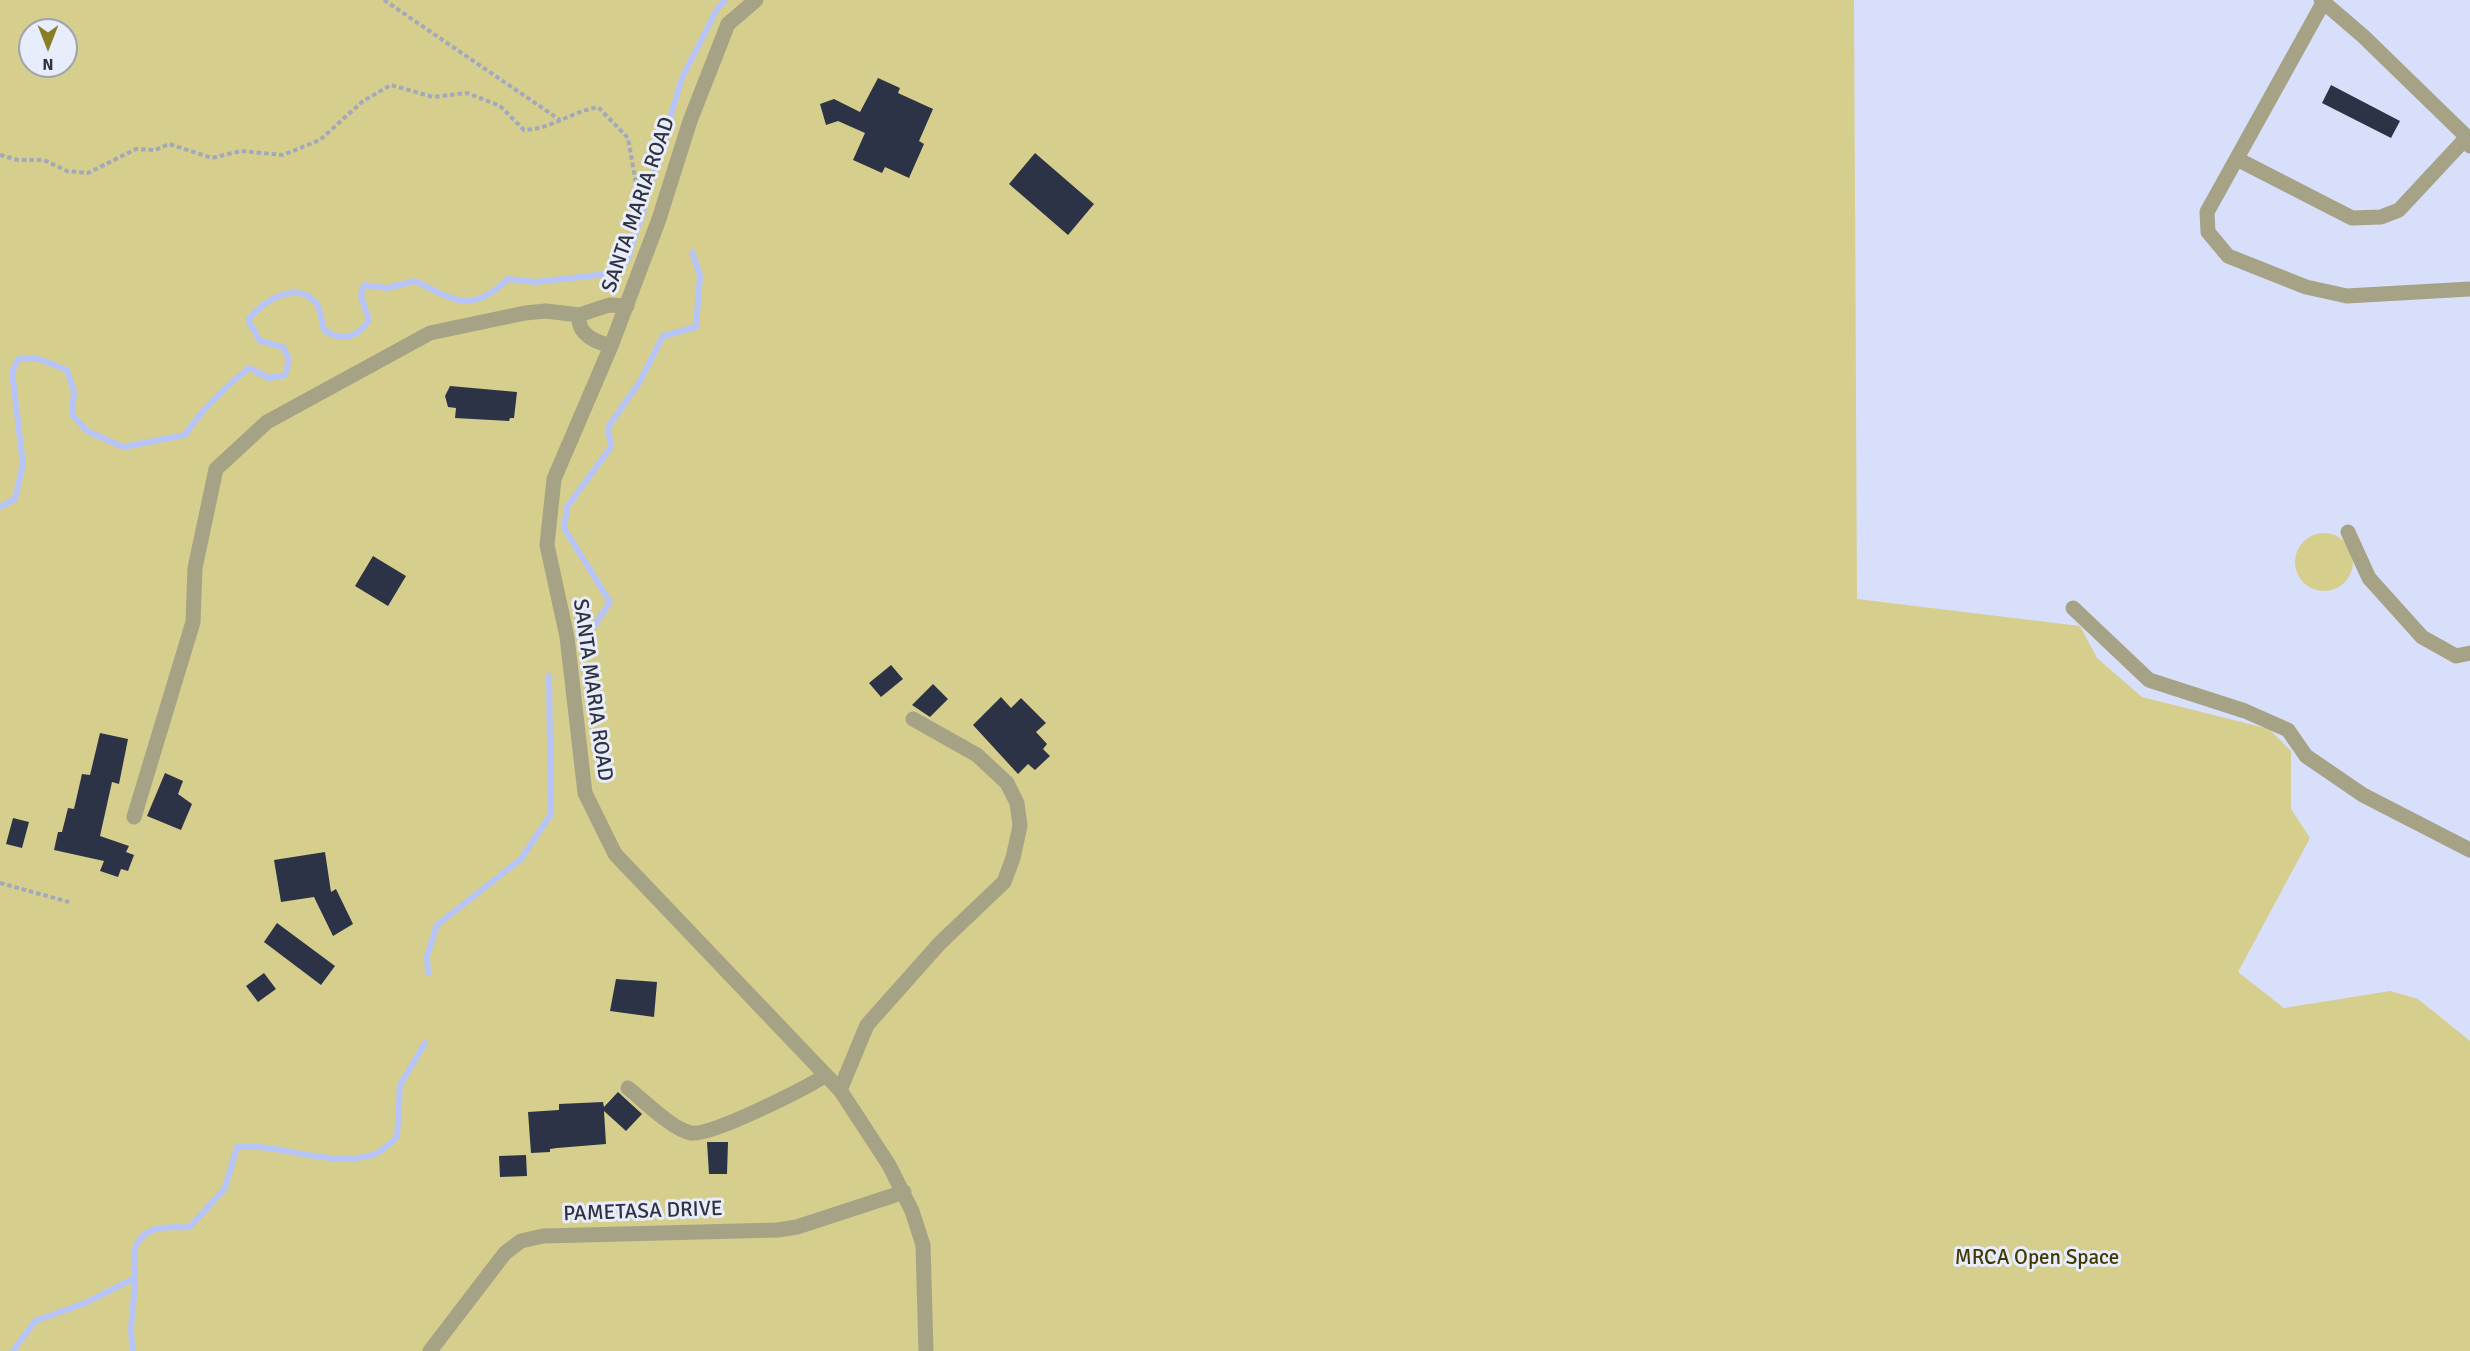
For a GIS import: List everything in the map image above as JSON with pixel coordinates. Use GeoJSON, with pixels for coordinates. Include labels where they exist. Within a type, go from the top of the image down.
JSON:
{"type":"FeatureCollection","features":[{"type":"Feature","properties":{"kind":"street","name":"SANTA MARIA ROAD"},"geometry":{"type":"LineString","coordinates":[[756,0],[728,24],[690,121],[627,306],[554,479],[547,545],[567,637],[585,793],[615,854],[840,1090],[904,1192],[923,1245],[925,1351]]}},
{"type":"Feature","properties":{"kind":"street"},"geometry":{"type":"LineString","coordinates":[[2236,159],[2352,218],[2381,217],[2399,210],[2469,141],[2363,36],[2322,1],[2207,212],[2208,232],[2228,256],[2306,287],[2347,296],[2470,289]]}},
{"type":"Feature","properties":{"kind":"street"},"geometry":{"type":"LineString","coordinates":[[134,817],[193,622],[195,568],[216,469],[267,422],[430,333],[525,313],[546,311],[579,315],[609,305],[627,306]]}},
{"type":"Feature","properties":{"kind":"street"},"geometry":{"type":"LineString","coordinates":[[579,315],[581,328],[593,341],[611,346]]}},
{"type":"Feature","properties":{"kind":"street"},"geometry":{"type":"LineString","coordinates":[[2348,532],[2369,578],[2422,637],[2456,656],[2470,654]]}},
{"type":"Feature","properties":{"kind":"street"},"geometry":{"type":"LineString","coordinates":[[2073,608],[2149,680],[2245,711],[2288,730],[2306,756],[2363,795],[2470,850]]}},
{"type":"Feature","properties":{"kind":"street"},"geometry":{"type":"LineString","coordinates":[[840,1090],[867,1025],[940,943],[1004,882],[1013,858],[1020,826],[1017,803],[1007,783],[977,755],[913,719]]}},
{"type":"Feature","properties":{"kind":"street"},"geometry":{"type":"LineString","coordinates":[[628,1088],[677,1126],[696,1132],[789,1098],[826,1075]]}},
{"type":"Feature","properties":{"kind":"street","name":"PAMETASA DRIVE"},"geometry":{"type":"LineString","coordinates":[[430,1351],[505,1253],[512,1246],[531,1237],[778,1230],[798,1227],[904,1192]]}},
{"type":"Feature","properties":{"kind":"path"},"geometry":{"type":"LineString","coordinates":[[384,0],[561,120]]}},
{"type":"Feature","properties":{"kind":"path"},"geometry":{"type":"LineString","coordinates":[[0,155],[18,160],[44,160],[67,171],[88,173],[136,149],[155,150],[170,144],[212,158],[241,151],[284,156],[320,140],[363,101],[391,85],[434,98],[466,93],[500,106],[511,120],[524,130],[541,129],[584,110],[598,107],[628,138],[636,184],[667,194]]}},
{"type":"Feature","properties":{"kind":"path"},"geometry":{"type":"LineString","coordinates":[[0,883],[69,902]]}},
{"type":"Feature","properties":{"kind":"green space","name":"MRCA Open Space"},"geometry":{"type":"Polygon","coordinates":[[[0,0],[1854,0],[1857,599],[2080,626],[2097,658],[2142,697],[2269,729],[2291,751],[2291,809],[2310,838],[2238,972],[2284,1008],[2390,991],[2418,999],[2470,1041],[2470,1351],[0,1351],[0,0]]]}},
{"type":"Feature","properties":{"kind":"green space"},"geometry":{"type":"Polygon","coordinates":[[[2318,533],[2330,533],[2345,541],[2353,556],[2353,568],[2345,583],[2330,591],[2318,591],[2303,583],[2295,568],[2295,556],[2303,541],[2318,533]]]}},
{"type":"Feature","properties":{"kind":"building"},"geometry":{"type":"Polygon","coordinates":[[[878,78],[900,88],[898,93],[933,109],[919,141],[924,144],[909,178],[885,167],[882,173],[853,160],[865,133],[838,121],[826,125],[820,104],[834,99],[860,112],[878,78]]]}},
{"type":"Feature","properties":{"kind":"building"},"geometry":{"type":"Polygon","coordinates":[[[2331,85],[2400,121],[2391,138],[2322,103],[2331,85]]]}},
{"type":"Feature","properties":{"kind":"building"},"geometry":{"type":"Polygon","coordinates":[[[1035,153],[1094,204],[1068,235],[1009,184],[1035,153]]]}},
{"type":"Feature","properties":{"kind":"building"},"geometry":{"type":"Polygon","coordinates":[[[450,386],[517,392],[514,418],[510,418],[509,421],[455,418],[456,408],[448,407],[445,396],[450,386]]]}},
{"type":"Feature","properties":{"kind":"building"},"geometry":{"type":"Polygon","coordinates":[[[373,556],[406,576],[388,606],[355,586],[373,556]]]}},
{"type":"Feature","properties":{"kind":"building"},"geometry":{"type":"Polygon","coordinates":[[[891,665],[903,679],[881,697],[869,683],[891,665]]]}},
{"type":"Feature","properties":{"kind":"building"},"geometry":{"type":"Polygon","coordinates":[[[933,684],[948,699],[930,717],[912,705],[933,684]]]}},
{"type":"Feature","properties":{"kind":"building"},"geometry":{"type":"Polygon","coordinates":[[[1001,697],[1011,708],[1021,698],[1046,723],[1036,732],[1047,744],[1043,749],[1050,756],[1035,770],[1028,764],[1018,774],[973,725],[1001,697]]]}},
{"type":"Feature","properties":{"kind":"building"},"geometry":{"type":"Polygon","coordinates":[[[100,733],[128,739],[119,784],[112,782],[100,836],[129,846],[126,852],[134,855],[128,871],[121,869],[118,877],[100,871],[104,861],[54,850],[58,832],[62,832],[68,808],[74,809],[82,774],[90,775],[100,733]]]}},
{"type":"Feature","properties":{"kind":"building"},"geometry":{"type":"Polygon","coordinates":[[[165,773],[183,781],[178,794],[192,804],[181,830],[147,816],[165,773]]]}},
{"type":"Feature","properties":{"kind":"building"},"geometry":{"type":"Polygon","coordinates":[[[13,818],[29,822],[22,848],[6,844],[13,818]]]}},
{"type":"Feature","properties":{"kind":"building"},"geometry":{"type":"Polygon","coordinates":[[[325,852],[331,892],[336,889],[353,924],[333,936],[314,897],[281,902],[274,860],[325,852]]]}},
{"type":"Feature","properties":{"kind":"building"},"geometry":{"type":"Polygon","coordinates":[[[277,923],[335,966],[321,985],[264,942],[277,923]]]}},
{"type":"Feature","properties":{"kind":"building"},"geometry":{"type":"Polygon","coordinates":[[[264,973],[276,989],[258,1002],[246,986],[264,973]]]}},
{"type":"Feature","properties":{"kind":"building"},"geometry":{"type":"Polygon","coordinates":[[[616,979],[657,982],[654,1017],[610,1011],[616,979]]]}},
{"type":"Feature","properties":{"kind":"building"},"geometry":{"type":"Polygon","coordinates":[[[618,1092],[642,1114],[626,1131],[604,1111],[606,1144],[557,1148],[550,1149],[550,1152],[531,1153],[528,1112],[559,1110],[559,1104],[603,1102],[604,1107],[618,1092]]]}},
{"type":"Feature","properties":{"kind":"building"},"geometry":{"type":"Polygon","coordinates":[[[707,1142],[728,1142],[727,1174],[709,1174],[707,1142]]]}},
{"type":"Feature","properties":{"kind":"building"},"geometry":{"type":"Polygon","coordinates":[[[526,1155],[527,1176],[500,1177],[499,1156],[526,1155]]]}},
{"type":"Feature","properties":{"kind":"waterway"},"geometry":{"type":"LineString","coordinates":[[652,178],[682,78],[717,9],[725,0]]}},
{"type":"Feature","properties":{"kind":"waterway"},"geometry":{"type":"LineString","coordinates":[[641,221],[646,199]]}},
{"type":"Feature","properties":{"kind":"waterway"},"geometry":{"type":"LineString","coordinates":[[0,507],[15,499],[23,464],[12,372],[19,358],[36,358],[67,370],[74,392],[72,415],[87,431],[123,447],[185,435],[214,399],[249,368],[269,378],[285,375],[289,360],[283,347],[260,341],[248,320],[270,300],[289,293],[308,296],[318,306],[324,330],[337,336],[349,336],[359,331],[369,320],[361,296],[364,285],[387,288],[415,281],[463,301],[484,297],[508,279],[535,282],[616,273],[628,259],[640,219]]}},
{"type":"Feature","properties":{"kind":"waterway"},"geometry":{"type":"LineString","coordinates":[[582,644],[610,602],[564,528],[567,507],[611,447],[608,427],[639,383],[663,336],[696,327],[700,275],[692,252]]}},
{"type":"Feature","properties":{"kind":"waterway"},"geometry":{"type":"LineString","coordinates":[[428,973],[427,956],[437,925],[521,859],[551,814],[549,676]]}},
{"type":"Feature","properties":{"kind":"waterway"},"geometry":{"type":"LineString","coordinates":[[133,1351],[131,1332],[135,1286],[134,1256],[142,1237],[158,1228],[190,1227],[225,1188],[237,1147],[272,1149],[340,1159],[358,1158],[381,1151],[397,1137],[400,1085],[425,1043]]}},
{"type":"Feature","properties":{"kind":"waterway"},"geometry":{"type":"LineString","coordinates":[[13,1351],[35,1321],[85,1303],[135,1278]]}}]}
